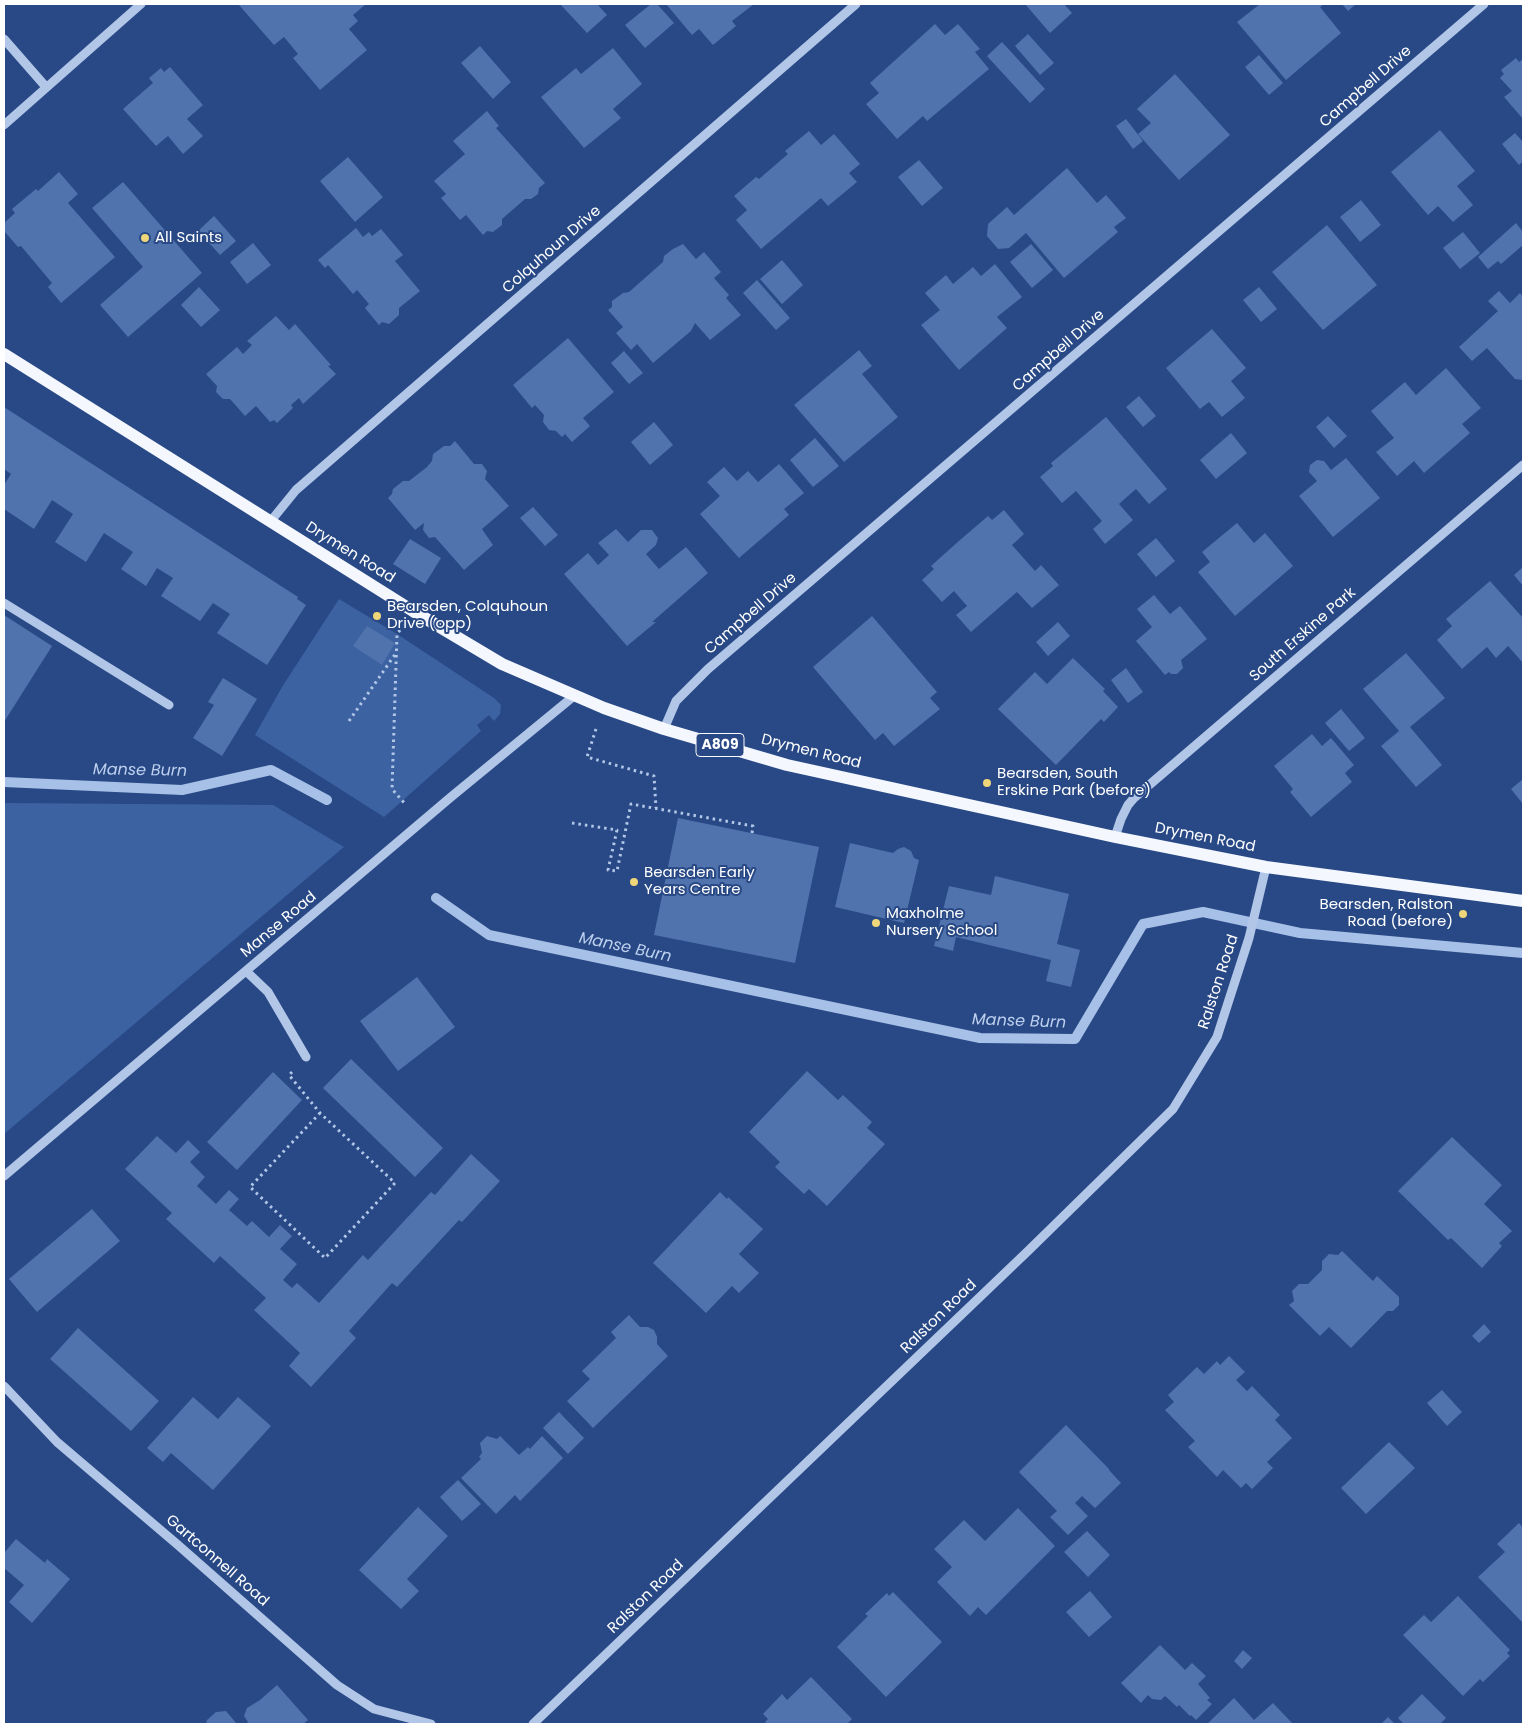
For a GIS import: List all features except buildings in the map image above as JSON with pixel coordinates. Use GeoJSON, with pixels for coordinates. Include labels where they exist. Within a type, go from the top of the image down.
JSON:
{"type":"FeatureCollection","features":[{"type":"Feature","properties":{"kind":"main road","name":"Drymen Road"},"geometry":{"type":"LineString","coordinates":[[4,354],[270,522],[502,664],[604,708],[664,729],[787,765],[1115,837],[1266,867],[1523,900]]}},
{"type":"Feature","properties":{"kind":"street"},"geometry":{"type":"LineString","coordinates":[[4,125],[141,4]]}},
{"type":"Feature","properties":{"kind":"street","name":"Colquhoun Drive"},"geometry":{"type":"LineString","coordinates":[[270,522],[296,490],[856,4]]}},
{"type":"Feature","properties":{"kind":"street","name":"Campbell Drive"},"geometry":{"type":"LineString","coordinates":[[664,729],[676,701],[708,669],[1484,4]]}},
{"type":"Feature","properties":{"kind":"street"},"geometry":{"type":"LineString","coordinates":[[4,39],[46,87]]}},
{"type":"Feature","properties":{"kind":"street","name":"South Erskine Park"},"geometry":{"type":"LineString","coordinates":[[1115,837],[1128,804],[1134,798],[1523,465]]}},
{"type":"Feature","properties":{"kind":"street"},"geometry":{"type":"LineString","coordinates":[[4,603],[169,706]]}},
{"type":"Feature","properties":{"kind":"street","name":"Manse Road"},"geometry":{"type":"LineString","coordinates":[[4,1176],[422,822],[574,696]]}},
{"type":"Feature","properties":{"kind":"street","name":"Ralston Road"},"geometry":{"type":"LineString","coordinates":[[533,1724],[1042,1238],[1173,1109],[1217,1037],[1249,938],[1266,867]]}},
{"type":"Feature","properties":{"kind":"street"},"geometry":{"type":"LineString","coordinates":[[246,971],[268,992],[306,1058]]}},
{"type":"Feature","properties":{"kind":"street","name":"Gartconnell Road"},"geometry":{"type":"LineString","coordinates":[[4,1386],[57,1442],[185,1551],[337,1685],[374,1708],[431,1724]]}},
{"type":"Feature","properties":{"kind":"path"},"geometry":{"type":"LineString","coordinates":[[413,611],[397,634],[392,789],[422,822]]}},
{"type":"Feature","properties":{"kind":"path"},"geometry":{"type":"LineString","coordinates":[[349,721],[397,652]]}},
{"type":"Feature","properties":{"kind":"path"},"geometry":{"type":"LineString","coordinates":[[604,708],[587,757],[654,776],[656,809]]}},
{"type":"Feature","properties":{"kind":"path"},"geometry":{"type":"LineString","coordinates":[[572,823],[617,830],[608,870],[617,871],[631,804],[753,826],[752,833]]}},
{"type":"Feature","properties":{"kind":"path"},"geometry":{"type":"LineString","coordinates":[[306,1058],[289,1075],[320,1114],[395,1183],[325,1258],[250,1187],[320,1114]]}},
{"type":"Feature","properties":{"kind":"shaded area"},"geometry":{"type":"Polygon","coordinates":[[[339,599],[397,634],[494,698],[501,705],[500,714],[494,721],[489,715],[477,725],[481,731],[384,817],[255,735],[282,687],[339,599]]]}},
{"type":"Feature","properties":{"kind":"shaded area"},"geometry":{"type":"Polygon","coordinates":[[[4,803],[273,805],[344,847],[4,1134],[4,803]]]}},
{"type":"Feature","properties":{"kind":"waterway","name":"Manse Burn"},"geometry":{"type":"LineString","coordinates":[[4,782],[182,790],[271,770],[327,800]]}},
{"type":"Feature","properties":{"kind":"waterway","name":"Manse Burn"},"geometry":{"type":"LineString","coordinates":[[436,898],[489,935],[980,1038],[1075,1039],[1143,924],[1203,912],[1300,933],[1523,953]]}},
{"type":"Feature","properties":{"kind":"place","name":"All Saints"},"geometry":{"type":"Point","coordinates":[145,238]}},
{"type":"Feature","properties":{"kind":"place","name":"Bearsden, Colquhoun Drive (opp)"},"geometry":{"type":"Point","coordinates":[377,616]}},
{"type":"Feature","properties":{"kind":"place","name":"Bearsden, South Erskine Park (before)"},"geometry":{"type":"Point","coordinates":[987,783]}},
{"type":"Feature","properties":{"kind":"place","name":"Bearsden Early Years Centre"},"geometry":{"type":"Point","coordinates":[634,882]}},
{"type":"Feature","properties":{"kind":"place","name":"Bearsden, Ralston Road (before)"},"geometry":{"type":"Point","coordinates":[1463,914]}},
{"type":"Feature","properties":{"kind":"place","name":"Maxholme Nursery School"},"geometry":{"type":"Point","coordinates":[876,923]}}]}
